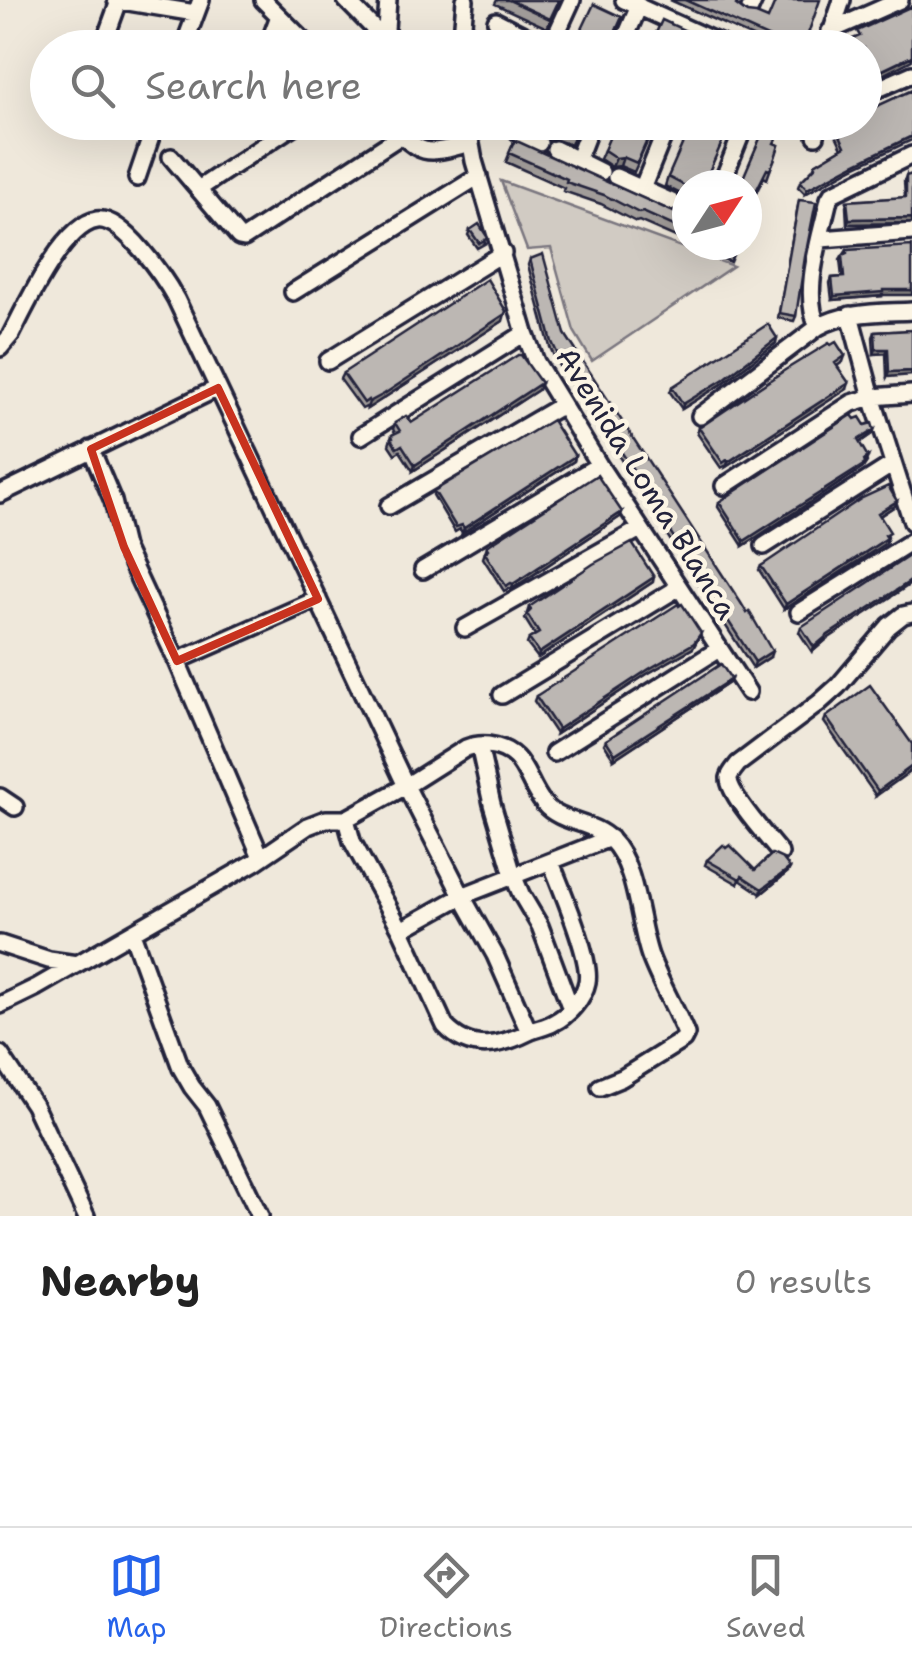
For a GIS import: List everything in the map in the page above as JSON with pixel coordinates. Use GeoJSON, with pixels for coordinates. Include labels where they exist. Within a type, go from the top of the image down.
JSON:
{"type":"FeatureCollection","features":[{"type":"Feature","properties":{"kind":"street"},"geometry":{"type":"LineString","coordinates":[[108,30],[118,0],[198,7]]}},
{"type":"Feature","properties":{"kind":"street"},"geometry":{"type":"LineString","coordinates":[[262,0],[293,30]]}},
{"type":"Feature","properties":{"kind":"street"},"geometry":{"type":"LineString","coordinates":[[346,0],[372,30]]}},
{"type":"Feature","properties":{"kind":"street"},"geometry":{"type":"LineString","coordinates":[[385,30],[388,0]]}},
{"type":"Feature","properties":{"kind":"street"},"geometry":{"type":"LineString","coordinates":[[462,30],[465,0]]}},
{"type":"Feature","properties":{"kind":"street"},"geometry":{"type":"LineString","coordinates":[[558,30],[572,0]]}},
{"type":"Feature","properties":{"kind":"street"},"geometry":{"type":"LineString","coordinates":[[830,30],[842,0]]}},
{"type":"Feature","properties":{"kind":"street"},"geometry":{"type":"LineString","coordinates":[[830,30],[900,0]]}},
{"type":"Feature","properties":{"kind":"street"},"geometry":{"type":"LineString","coordinates":[[625,30],[632,3],[682,30]]}},
{"type":"Feature","properties":{"kind":"street"},"geometry":{"type":"LineString","coordinates":[[274,30],[279,16]]}},
{"type":"Feature","properties":{"kind":"street"},"geometry":{"type":"LineString","coordinates":[[496,21],[514,30]]}},
{"type":"Feature","properties":{"kind":"street"},"geometry":{"type":"LineString","coordinates":[[882,87],[912,74]]}},
{"type":"Feature","properties":{"kind":"street"},"geometry":{"type":"LineString","coordinates":[[136,178],[150,140]]}},
{"type":"Feature","properties":{"kind":"street"},"geometry":{"type":"LineString","coordinates":[[200,188],[273,140]]}},
{"type":"Feature","properties":{"kind":"street"},"geometry":{"type":"LineString","coordinates":[[171,157],[241,238],[396,140]]}},
{"type":"Feature","properties":{"kind":"street"},"geometry":{"type":"LineString","coordinates":[[407,140],[427,152],[470,143]]}},
{"type":"Feature","properties":{"kind":"street","name":"Avenida Loma Blanca"},"geometry":{"type":"LineString","coordinates":[[470,140],[536,362],[748,692]]}},
{"type":"Feature","properties":{"kind":"street"},"geometry":{"type":"LineString","coordinates":[[538,140],[672,202]]}},
{"type":"Feature","properties":{"kind":"street"},"geometry":{"type":"LineString","coordinates":[[578,161],[586,140]]}},
{"type":"Feature","properties":{"kind":"street"},"geometry":{"type":"LineString","coordinates":[[642,188],[662,140]]}},
{"type":"Feature","properties":{"kind":"street"},"geometry":{"type":"LineString","coordinates":[[727,170],[739,140]]}},
{"type":"Feature","properties":{"kind":"street"},"geometry":{"type":"LineString","coordinates":[[816,321],[810,298],[829,198],[912,155]]}},
{"type":"Feature","properties":{"kind":"street"},"geometry":{"type":"LineString","coordinates":[[293,292],[479,176]]}},
{"type":"Feature","properties":{"kind":"street"},"geometry":{"type":"LineString","coordinates":[[0,348],[65,241],[87,223],[105,220],[117,226],[168,283],[406,786],[495,954],[528,1032]]}},
{"type":"Feature","properties":{"kind":"street"},"geometry":{"type":"LineString","coordinates":[[820,239],[912,232]]}},
{"type":"Feature","properties":{"kind":"street"},"geometry":{"type":"LineString","coordinates":[[328,361],[503,253]]}},
{"type":"Feature","properties":{"kind":"street"},"geometry":{"type":"LineString","coordinates":[[700,416],[816,321],[912,311]]}},
{"type":"Feature","properties":{"kind":"street"},"geometry":{"type":"LineString","coordinates":[[850,315],[912,522]]}},
{"type":"Feature","properties":{"kind":"street"},"geometry":{"type":"LineString","coordinates":[[361,436],[525,333]]}},
{"type":"Feature","properties":{"kind":"street"},"geometry":{"type":"LineString","coordinates":[[0,494],[218,388]]}},
{"type":"Feature","properties":{"kind":"street"},"geometry":{"type":"LineString","coordinates":[[724,486],[852,403],[912,394]]}},
{"type":"Feature","properties":{"kind":"street"},"geometry":{"type":"LineString","coordinates":[[388,506],[562,405]]}},
{"type":"Feature","properties":{"kind":"street"},"geometry":{"type":"LineString","coordinates":[[91,449],[113,501],[124,546],[261,858]]}},
{"type":"Feature","properties":{"kind":"street"},"geometry":{"type":"LineString","coordinates":[[764,546],[893,464]]}},
{"type":"Feature","properties":{"kind":"street"},"geometry":{"type":"LineString","coordinates":[[423,570],[599,465]]}},
{"type":"Feature","properties":{"kind":"street"},"geometry":{"type":"LineString","coordinates":[[464,628],[640,528]]}},
{"type":"Feature","properties":{"kind":"street"},"geometry":{"type":"LineString","coordinates":[[799,612],[912,541]]}},
{"type":"Feature","properties":{"kind":"street"},"geometry":{"type":"LineString","coordinates":[[502,695],[678,588]]}},
{"type":"Feature","properties":{"kind":"street"},"geometry":{"type":"LineString","coordinates":[[177,661],[318,599]]}},
{"type":"Feature","properties":{"kind":"street"},"geometry":{"type":"LineString","coordinates":[[780,852],[735,794],[729,779],[731,772],[819,703],[889,626],[904,614],[912,613]]}},
{"type":"Feature","properties":{"kind":"street"},"geometry":{"type":"LineString","coordinates":[[554,753],[718,649]]}},
{"type":"Feature","properties":{"kind":"street"},"geometry":{"type":"LineString","coordinates":[[480,744],[492,804],[513,875],[540,926],[571,1010]]}},
{"type":"Feature","properties":{"kind":"street"},"geometry":{"type":"LineString","coordinates":[[0,1006],[261,858],[308,826],[326,819],[346,819],[466,748],[480,744],[516,756],[540,799],[556,815],[610,838],[625,862],[652,962],[686,1034],[683,1040],[612,1084],[600,1087]]}},
{"type":"Feature","properties":{"kind":"street"},"geometry":{"type":"LineString","coordinates":[[0,797],[14,807]]}},
{"type":"Feature","properties":{"kind":"street"},"geometry":{"type":"LineString","coordinates":[[346,819],[352,841],[401,930],[440,1016],[454,1035],[464,1040],[508,1042],[558,1021],[582,994],[588,971],[551,862]]}},
{"type":"Feature","properties":{"kind":"street"},"geometry":{"type":"LineString","coordinates":[[401,930],[462,896],[610,838]]}},
{"type":"Feature","properties":{"kind":"street"},"geometry":{"type":"LineString","coordinates":[[132,933],[181,1068],[207,1106],[260,1216]]}},
{"type":"Feature","properties":{"kind":"street"},"geometry":{"type":"LineString","coordinates":[[0,944],[49,960],[76,964]]}},
{"type":"Feature","properties":{"kind":"street"},"geometry":{"type":"LineString","coordinates":[[0,1054],[34,1104],[86,1216]]}},
{"type":"Feature","properties":{"kind":"highlighted area"},"geometry":{"type":"Polygon","coordinates":[[[218,388],[318,599],[177,661],[124,547],[91,449],[218,388]]]}},
{"type":"Feature","properties":{"kind":"shaded area"},"geometry":{"type":"Polygon","coordinates":[[[501,181],[672,244],[672,260],[717,260],[733,266],[592,361],[574,331],[551,248],[527,250],[501,181]]]}},
{"type":"Feature","properties":{"kind":"building"},"geometry":{"type":"Polygon","coordinates":[[[509,0],[559,0],[550,19],[509,0]]]}},
{"type":"Feature","properties":{"kind":"building"},"geometry":{"type":"Polygon","coordinates":[[[685,0],[739,0],[736,5],[747,13],[768,19],[776,0],[820,0],[809,30],[752,30],[685,0]]]}},
{"type":"Feature","properties":{"kind":"building"},"geometry":{"type":"Polygon","coordinates":[[[594,4],[622,17],[616,30],[582,30],[594,4]]]}},
{"type":"Feature","properties":{"kind":"building"},"geometry":{"type":"Polygon","coordinates":[[[912,6],[912,56],[882,70],[882,30],[859,30],[912,6]]]}},
{"type":"Feature","properties":{"kind":"building"},"geometry":{"type":"Polygon","coordinates":[[[662,20],[684,30],[657,30],[662,20]]]}},
{"type":"Feature","properties":{"kind":"building"},"geometry":{"type":"Polygon","coordinates":[[[912,90],[912,136],[807,189],[800,182],[815,164],[845,146],[842,140],[882,140],[882,104],[912,90]]]}},
{"type":"Feature","properties":{"kind":"building"},"geometry":{"type":"Polygon","coordinates":[[[608,140],[647,140],[637,163],[616,158],[604,150],[608,140]]]}},
{"type":"Feature","properties":{"kind":"building"},"geometry":{"type":"Polygon","coordinates":[[[684,140],[723,140],[710,170],[672,170],[672,179],[668,177],[684,140]]]}},
{"type":"Feature","properties":{"kind":"building"},"geometry":{"type":"Polygon","coordinates":[[[759,140],[776,140],[779,145],[770,170],[762,179],[762,170],[746,170],[759,140]]]}},
{"type":"Feature","properties":{"kind":"building"},"geometry":{"type":"Polygon","coordinates":[[[514,142],[519,142],[672,211],[672,225],[566,182],[567,179],[509,153],[514,142]]]}},
{"type":"Feature","properties":{"kind":"building"},"geometry":{"type":"Polygon","coordinates":[[[912,174],[912,218],[849,219],[847,201],[906,197],[906,176],[912,174]]]}},
{"type":"Feature","properties":{"kind":"building"},"geometry":{"type":"Polygon","coordinates":[[[799,200],[816,202],[796,316],[779,313],[799,200]]]}},
{"type":"Feature","properties":{"kind":"building"},"geometry":{"type":"Polygon","coordinates":[[[479,224],[488,238],[479,243],[470,230],[479,224]]]}},
{"type":"Feature","properties":{"kind":"building"},"geometry":{"type":"Polygon","coordinates":[[[912,246],[912,290],[834,296],[832,278],[844,277],[842,256],[847,250],[912,246]]]}},
{"type":"Feature","properties":{"kind":"building"},"geometry":{"type":"Polygon","coordinates":[[[543,254],[565,334],[772,651],[755,662],[559,357],[530,259],[543,254]]]}},
{"type":"Feature","properties":{"kind":"building"},"geometry":{"type":"Polygon","coordinates":[[[487,279],[505,314],[384,394],[364,403],[343,373],[487,279]]]}},
{"type":"Feature","properties":{"kind":"building"},"geometry":{"type":"Polygon","coordinates":[[[768,324],[777,338],[724,379],[683,404],[672,387],[768,324]]]}},
{"type":"Feature","properties":{"kind":"building"},"geometry":{"type":"Polygon","coordinates":[[[912,330],[912,371],[889,372],[888,349],[876,349],[875,332],[912,330]]]}},
{"type":"Feature","properties":{"kind":"building"},"geometry":{"type":"Polygon","coordinates":[[[836,342],[845,356],[835,363],[849,383],[723,463],[699,428],[785,370],[836,342]]]}},
{"type":"Feature","properties":{"kind":"building"},"geometry":{"type":"Polygon","coordinates":[[[518,355],[541,383],[415,465],[402,445],[397,448],[391,439],[400,431],[395,423],[406,416],[411,423],[518,355]]]}},
{"type":"Feature","properties":{"kind":"building"},"geometry":{"type":"Polygon","coordinates":[[[852,415],[855,419],[860,417],[865,425],[872,423],[874,430],[858,440],[868,457],[865,464],[744,541],[719,502],[852,415]]]}},
{"type":"Feature","properties":{"kind":"building"},"geometry":{"type":"Polygon","coordinates":[[[552,420],[575,456],[464,528],[456,527],[434,491],[552,420]]]}},
{"type":"Feature","properties":{"kind":"building"},"geometry":{"type":"Polygon","coordinates":[[[597,475],[622,512],[506,586],[485,553],[487,546],[597,475]]]}},
{"type":"Feature","properties":{"kind":"building"},"geometry":{"type":"Polygon","coordinates":[[[888,486],[897,501],[878,513],[890,532],[885,535],[887,538],[786,604],[761,566],[862,498],[888,486]]]}},
{"type":"Feature","properties":{"kind":"building"},"geometry":{"type":"Polygon","coordinates":[[[632,543],[654,577],[539,653],[529,639],[539,633],[527,614],[529,607],[632,543]]]}},
{"type":"Feature","properties":{"kind":"building"},"geometry":{"type":"Polygon","coordinates":[[[912,554],[912,580],[814,647],[801,627],[912,554]]]}},
{"type":"Feature","properties":{"kind":"building"},"geometry":{"type":"Polygon","coordinates":[[[682,604],[701,633],[694,643],[558,729],[536,696],[682,604]]]}},
{"type":"Feature","properties":{"kind":"building"},"geometry":{"type":"Polygon","coordinates":[[[721,664],[731,679],[615,754],[606,740],[721,664]]]}},
{"type":"Feature","properties":{"kind":"building"},"geometry":{"type":"Polygon","coordinates":[[[870,685],[912,744],[912,766],[878,791],[826,717],[870,685]]]}},
{"type":"Feature","properties":{"kind":"building"},"geometry":{"type":"Polygon","coordinates":[[[723,845],[730,845],[755,870],[772,854],[790,868],[762,889],[707,860],[723,845]]]}}]}
